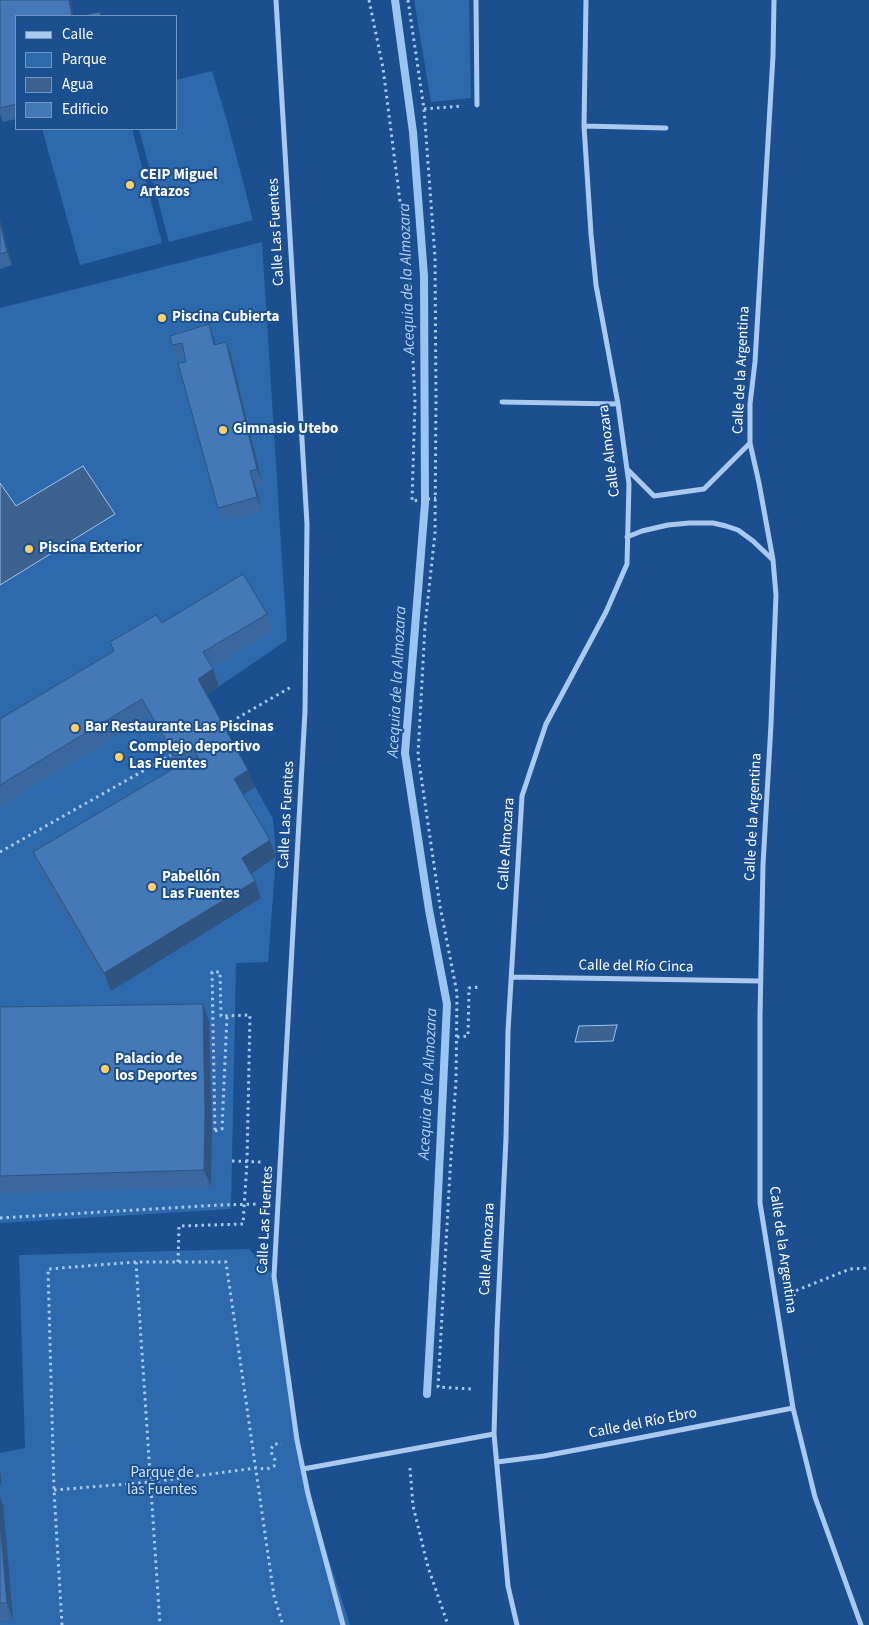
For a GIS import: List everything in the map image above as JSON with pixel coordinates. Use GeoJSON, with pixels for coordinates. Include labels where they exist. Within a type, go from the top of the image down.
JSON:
{"type":"FeatureCollection","features":[{"type":"Feature","properties":{"kind":"street","name":"Calle Las Fuentes"},"geometry":{"type":"LineString","coordinates":[[276,0],[306,524],[306,711],[274,1276],[297,1440],[343,1625]]}},
{"type":"Feature","properties":{"kind":"street"},"geometry":{"type":"LineString","coordinates":[[476,0],[477,105]]}},
{"type":"Feature","properties":{"kind":"street","name":"Calle Almozara"},"geometry":{"type":"LineString","coordinates":[[517,1625],[508,1586],[494,1434],[506,1138],[508,1031],[522,796],[546,724],[606,612],[627,564],[629,484],[618,404],[596,284],[584,126],[586,0]]}},
{"type":"Feature","properties":{"kind":"street","name":"Calle de la Argentina"},"geometry":{"type":"LineString","coordinates":[[774,0],[773,56],[755,362],[750,404],[750,443],[773,560],[776,595],[763,866],[760,981],[760,1203],[793,1408],[815,1497],[861,1625]]}},
{"type":"Feature","properties":{"kind":"street"},"geometry":{"type":"LineString","coordinates":[[584,126],[666,128]]}},
{"type":"Feature","properties":{"kind":"street"},"geometry":{"type":"LineString","coordinates":[[502,402],[618,404]]}},
{"type":"Feature","properties":{"kind":"street"},"geometry":{"type":"LineString","coordinates":[[627,469],[654,496],[704,489],[750,443]]}},
{"type":"Feature","properties":{"kind":"street"},"geometry":{"type":"LineString","coordinates":[[627,537],[642,531],[668,525],[689,523],[719,524],[738,530],[773,560]]}},
{"type":"Feature","properties":{"kind":"street","name":"Calle del Río Cinca"},"geometry":{"type":"LineString","coordinates":[[511,977],[760,981]]}},
{"type":"Feature","properties":{"kind":"street","name":"Calle del Río Ebro"},"geometry":{"type":"LineString","coordinates":[[497,1462],[611,1444],[793,1408]]}},
{"type":"Feature","properties":{"kind":"street"},"geometry":{"type":"LineString","coordinates":[[303,1469],[494,1434]]}},
{"type":"Feature","properties":{"kind":"path"},"geometry":{"type":"LineString","coordinates":[[369,0],[383,68],[410,272],[415,402],[412,500],[436,498]]}},
{"type":"Feature","properties":{"kind":"path"},"geometry":{"type":"LineString","coordinates":[[408,0],[424,109],[435,256],[435,533],[425,626],[418,755],[440,906],[457,993],[456,1080],[438,1388],[471,1389]]}},
{"type":"Feature","properties":{"kind":"path"},"geometry":{"type":"LineString","coordinates":[[424,109],[477,105]]}},
{"type":"Feature","properties":{"kind":"path"},"geometry":{"type":"LineString","coordinates":[[214,731],[305,679]]}},
{"type":"Feature","properties":{"kind":"path"},"geometry":{"type":"LineString","coordinates":[[0,852],[178,751]]}},
{"type":"Feature","properties":{"kind":"path"},"geometry":{"type":"LineString","coordinates":[[178,1262],[179,1226],[242,1224],[247,1162],[250,1015],[221,1016],[220,972],[212,972],[214,1131],[222,1129],[227,1016]]}},
{"type":"Feature","properties":{"kind":"path"},"geometry":{"type":"LineString","coordinates":[[457,1037],[468,1036],[469,988],[480,987]]}},
{"type":"Feature","properties":{"kind":"path"},"geometry":{"type":"LineString","coordinates":[[232,1161],[261,1162]]}},
{"type":"Feature","properties":{"kind":"path"},"geometry":{"type":"LineString","coordinates":[[0,1218],[258,1204]]}},
{"type":"Feature","properties":{"kind":"path"},"geometry":{"type":"LineString","coordinates":[[136,1262],[160,1625]]}},
{"type":"Feature","properties":{"kind":"path"},"geometry":{"type":"LineString","coordinates":[[62,1625],[54,1490],[48,1269],[136,1262],[226,1262],[274,1596],[283,1625]]}},
{"type":"Feature","properties":{"kind":"path"},"geometry":{"type":"LineString","coordinates":[[775,1298],[798,1291],[850,1269],[869,1268]]}},
{"type":"Feature","properties":{"kind":"path"},"geometry":{"type":"LineString","coordinates":[[54,1490],[151,1482],[256,1468],[267,1469],[274,1466],[275,1460],[271,1449],[274,1444],[282,1444]]}},
{"type":"Feature","properties":{"kind":"path"},"geometry":{"type":"LineString","coordinates":[[410,1468],[413,1506],[428,1567],[448,1625]]}},
{"type":"Feature","properties":{"kind":"green space"},"geometry":{"type":"Polygon","coordinates":[[[414,0],[469,0],[471,98],[431,102],[414,0]]]}},
{"type":"Feature","properties":{"kind":"green space"},"geometry":{"type":"Polygon","coordinates":[[[212,71],[253,220],[169,242],[139,130],[178,130],[178,80],[212,71]]]}},
{"type":"Feature","properties":{"kind":"green space"},"geometry":{"type":"Polygon","coordinates":[[[42,130],[132,130],[162,243],[80,265],[42,130]]]}},
{"type":"Feature","properties":{"kind":"green space","name":"Complejo deportivo Las Fuentes"},"geometry":{"type":"Polygon","coordinates":[[[262,242],[287,640],[205,696],[273,819],[276,857],[268,962],[236,963],[231,1209],[0,1223],[0,308],[262,242]]]}},
{"type":"Feature","properties":{"kind":"green space","name":"Parque de las Fuentes"},"geometry":{"type":"Polygon","coordinates":[[[249,1249],[274,1276],[297,1440],[308,1494],[350,1625],[0,1625],[0,1622],[13,1620],[3,1505],[0,1505],[0,1453],[25,1448],[19,1255],[249,1249]]]}},
{"type":"Feature","properties":{"kind":"water","name":"Piscina Exterior"},"geometry":{"type":"Polygon","coordinates":[[[83,466],[115,514],[0,585],[0,483],[16,506],[83,466]]]}},
{"type":"Feature","properties":{"kind":"water"},"geometry":{"type":"Polygon","coordinates":[[[617,1025],[613,1041],[575,1042],[579,1026],[617,1025]]]}},
{"type":"Feature","properties":{"kind":"building"},"geometry":{"type":"Polygon","coordinates":[[[0,0],[69,0],[72,15],[15,15],[15,104],[0,108],[0,0]]]}},
{"type":"Feature","properties":{"kind":"building"},"geometry":{"type":"Polygon","coordinates":[[[100,12],[101,15],[85,15],[100,12]]]}},
{"type":"Feature","properties":{"kind":"building"},"geometry":{"type":"Polygon","coordinates":[[[0,223],[7,252],[0,254],[0,223]]]}},
{"type":"Feature","properties":{"kind":"building","name":"Gimnasio Utebo"},"geometry":{"type":"Polygon","coordinates":[[[209,324],[214,345],[226,342],[257,469],[250,471],[257,497],[218,508],[178,363],[186,362],[182,343],[172,345],[170,336],[209,324]]]}},
{"type":"Feature","properties":{"kind":"building"},"geometry":{"type":"Polygon","coordinates":[[[243,574],[267,614],[203,652],[213,669],[198,679],[248,770],[234,779],[270,840],[242,858],[255,881],[104,973],[33,852],[188,760],[193,770],[202,764],[193,748],[175,756],[142,699],[0,785],[0,719],[114,651],[110,642],[156,615],[162,623],[243,574]]]}},
{"type":"Feature","properties":{"kind":"building","name":"Palacio de los Deportes"},"geometry":{"type":"Polygon","coordinates":[[[203,1004],[204,1170],[0,1176],[0,1007],[203,1004]]]}},
{"type":"Feature","properties":{"kind":"building"},"geometry":{"type":"Polygon","coordinates":[[[0,1522],[7,1603],[0,1603],[0,1522]]]}},
{"type":"Feature","properties":{"kind":"waterway","name":"Acequia de la Almozara"},"geometry":{"type":"LineString","coordinates":[[395,0],[413,132],[424,276],[425,503],[405,753],[429,910],[447,1004],[427,1394]]}},
{"type":"Feature","properties":{"kind":"place","name":"CEIP Miguel Artazos"},"geometry":{"type":"Point","coordinates":[130,185]}},
{"type":"Feature","properties":{"kind":"place","name":"Piscina Cubierta"},"geometry":{"type":"Point","coordinates":[162,318]}},
{"type":"Feature","properties":{"kind":"place","name":"Gimnasio Utebo"},"geometry":{"type":"Point","coordinates":[223,430]}},
{"type":"Feature","properties":{"kind":"place","name":"Piscina Exterior"},"geometry":{"type":"Point","coordinates":[29,549]}},
{"type":"Feature","properties":{"kind":"place","name":"Bar Restaurante Las Piscinas"},"geometry":{"type":"Point","coordinates":[75,728]}},
{"type":"Feature","properties":{"kind":"place","name":"Complejo deportivo Las Fuentes"},"geometry":{"type":"Point","coordinates":[119,757]}},
{"type":"Feature","properties":{"kind":"place","name":"Pabellón Las Fuentes"},"geometry":{"type":"Point","coordinates":[152,887]}},
{"type":"Feature","properties":{"kind":"place","name":"Palacio de los Deportes"},"geometry":{"type":"Point","coordinates":[105,1069]}}]}
